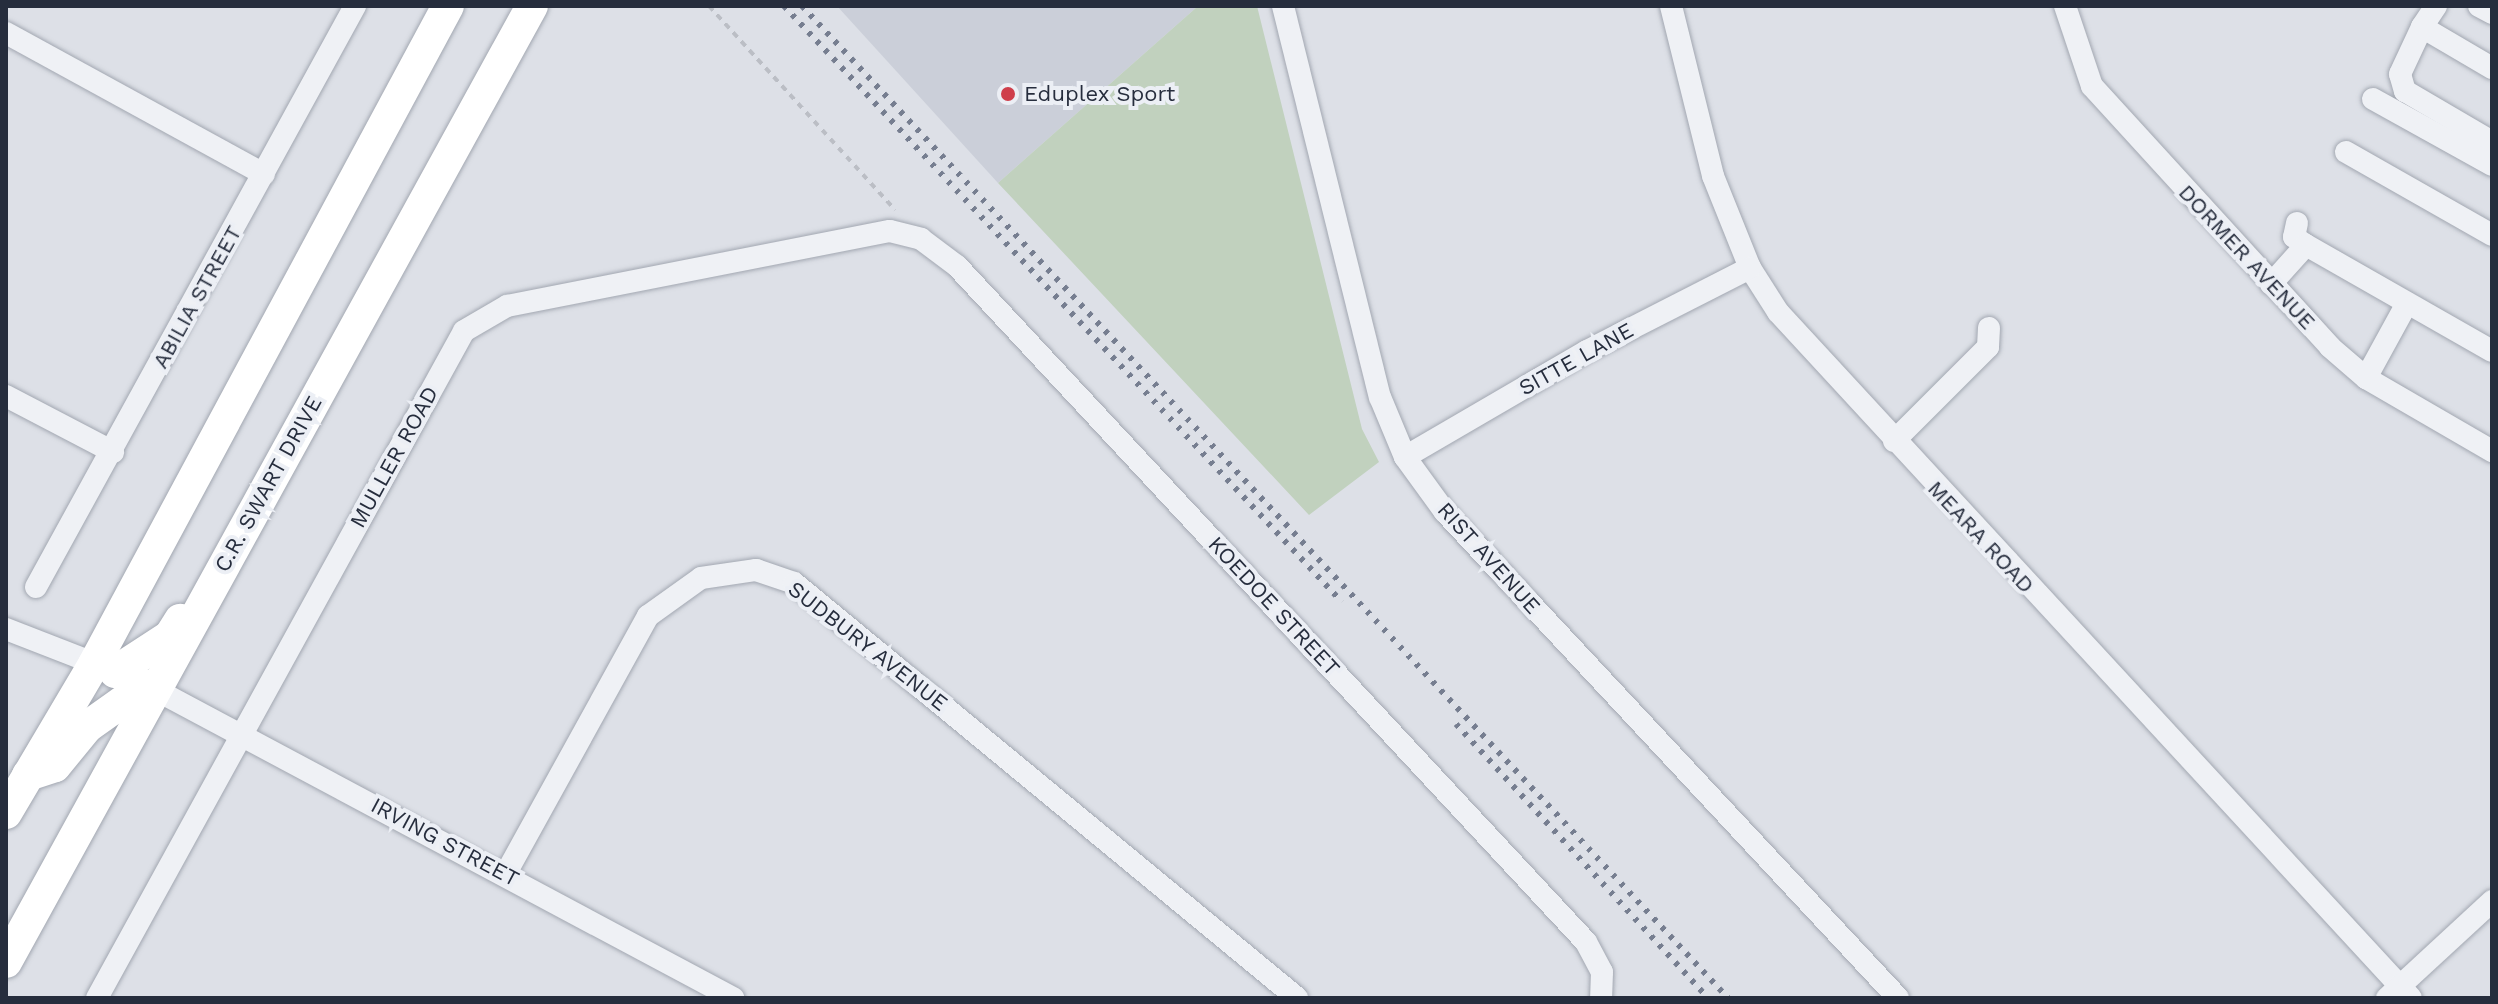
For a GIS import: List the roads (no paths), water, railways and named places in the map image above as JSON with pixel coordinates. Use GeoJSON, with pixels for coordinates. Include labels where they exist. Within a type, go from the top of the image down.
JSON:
{"type":"FeatureCollection","features":[{"type":"Feature","properties":{"kind":"main road"},"geometry":{"type":"LineString","coordinates":[[6,813],[28,775],[105,668],[448,6]]}},
{"type":"Feature","properties":{"kind":"main road","name":"C.R. SWART DRIVE"},"geometry":{"type":"LineString","coordinates":[[6,962],[150,687],[206,596],[532,6]]}},
{"type":"Feature","properties":{"kind":"main road"},"geometry":{"type":"LineString","coordinates":[[105,668],[170,636],[206,596]]}},
{"type":"Feature","properties":{"kind":"main road"},"geometry":{"type":"LineString","coordinates":[[28,775],[55,766],[87,727],[150,687]]}},
{"type":"Feature","properties":{"kind":"street","name":"ABILIA STREET"},"geometry":{"type":"LineString","coordinates":[[36,587],[113,452],[355,6]]}},
{"type":"Feature","properties":{"kind":"street","name":"RIST AVENUE"},"geometry":{"type":"LineString","coordinates":[[1283,6],[1372,369],[1405,457],[1495,567],[1898,998]]}},
{"type":"Feature","properties":{"kind":"street","name":"MEARA ROAD"},"geometry":{"type":"LineString","coordinates":[[1671,6],[1713,176],[1750,268],[1809,352],[2399,994]]}},
{"type":"Feature","properties":{"kind":"street","name":"DORMER AVENUE"},"geometry":{"type":"LineString","coordinates":[[2065,6],[2092,86],[2271,284],[2366,378],[2492,451]]}},
{"type":"Feature","properties":{"kind":"street"},"geometry":{"type":"LineString","coordinates":[[2436,6],[2422,27],[2400,74],[2405,91],[2492,142]]}},
{"type":"Feature","properties":{"kind":"street"},"geometry":{"type":"LineString","coordinates":[[2479,6],[2492,13]]}},
{"type":"Feature","properties":{"kind":"street"},"geometry":{"type":"LineString","coordinates":[[2422,27],[2492,68]]}},
{"type":"Feature","properties":{"kind":"street"},"geometry":{"type":"LineString","coordinates":[[6,33],[264,174]]}},
{"type":"Feature","properties":{"kind":"street"},"geometry":{"type":"LineString","coordinates":[[2373,99],[2492,165]]}},
{"type":"Feature","properties":{"kind":"street"},"geometry":{"type":"LineString","coordinates":[[2346,152],[2492,235]]}},
{"type":"Feature","properties":{"kind":"street"},"geometry":{"type":"LineString","coordinates":[[2297,223],[2294,237],[2306,245],[2492,351]]}},
{"type":"Feature","properties":{"kind":"street","name":"MULLER ROAD"},"geometry":{"type":"LineString","coordinates":[[97,998],[449,355],[481,316],[810,244],[890,231],[921,239]]}},
{"type":"Feature","properties":{"kind":"street","name":"KOEDOE STREET"},"geometry":{"type":"LineString","coordinates":[[921,239],[957,266],[1586,942],[1603,994]]}},
{"type":"Feature","properties":{"kind":"street"},"geometry":{"type":"LineString","coordinates":[[2271,284],[2306,245]]}},
{"type":"Feature","properties":{"kind":"street","name":"SITTE LANE"},"geometry":{"type":"LineString","coordinates":[[1405,457],[1587,351],[1750,268]]}},
{"type":"Feature","properties":{"kind":"street"},"geometry":{"type":"LineString","coordinates":[[2366,378],[2407,303]]}},
{"type":"Feature","properties":{"kind":"street"},"geometry":{"type":"LineString","coordinates":[[1894,441],[1988,347],[1989,328]]}},
{"type":"Feature","properties":{"kind":"street"},"geometry":{"type":"LineString","coordinates":[[6,396],[113,452]]}},
{"type":"Feature","properties":{"kind":"street","name":"SUDBURY AVENUE"},"geometry":{"type":"LineString","coordinates":[[505,875],[648,616],[701,578],[756,570],[794,583],[1297,998]]}},
{"type":"Feature","properties":{"kind":"street","name":"IRVING STREET"},"geometry":{"type":"LineString","coordinates":[[7,634],[105,668],[244,734],[733,998]]}},
{"type":"Feature","properties":{"kind":"street"},"geometry":{"type":"LineString","coordinates":[[2399,994],[2492,901]]}},
{"type":"Feature","properties":{"kind":"railway"},"geometry":{"type":"LineString","coordinates":[[784,6],[1342,602]]}},
{"type":"Feature","properties":{"kind":"railway"},"geometry":{"type":"LineString","coordinates":[[802,6],[1728,998]]}},
{"type":"Feature","properties":{"kind":"railway"},"geometry":{"type":"LineString","coordinates":[[1456,724],[1708,998]]}},
{"type":"Feature","properties":{"kind":"place","name":"Eduplex Sport"},"geometry":{"type":"Point","coordinates":[1008,94]}}]}
